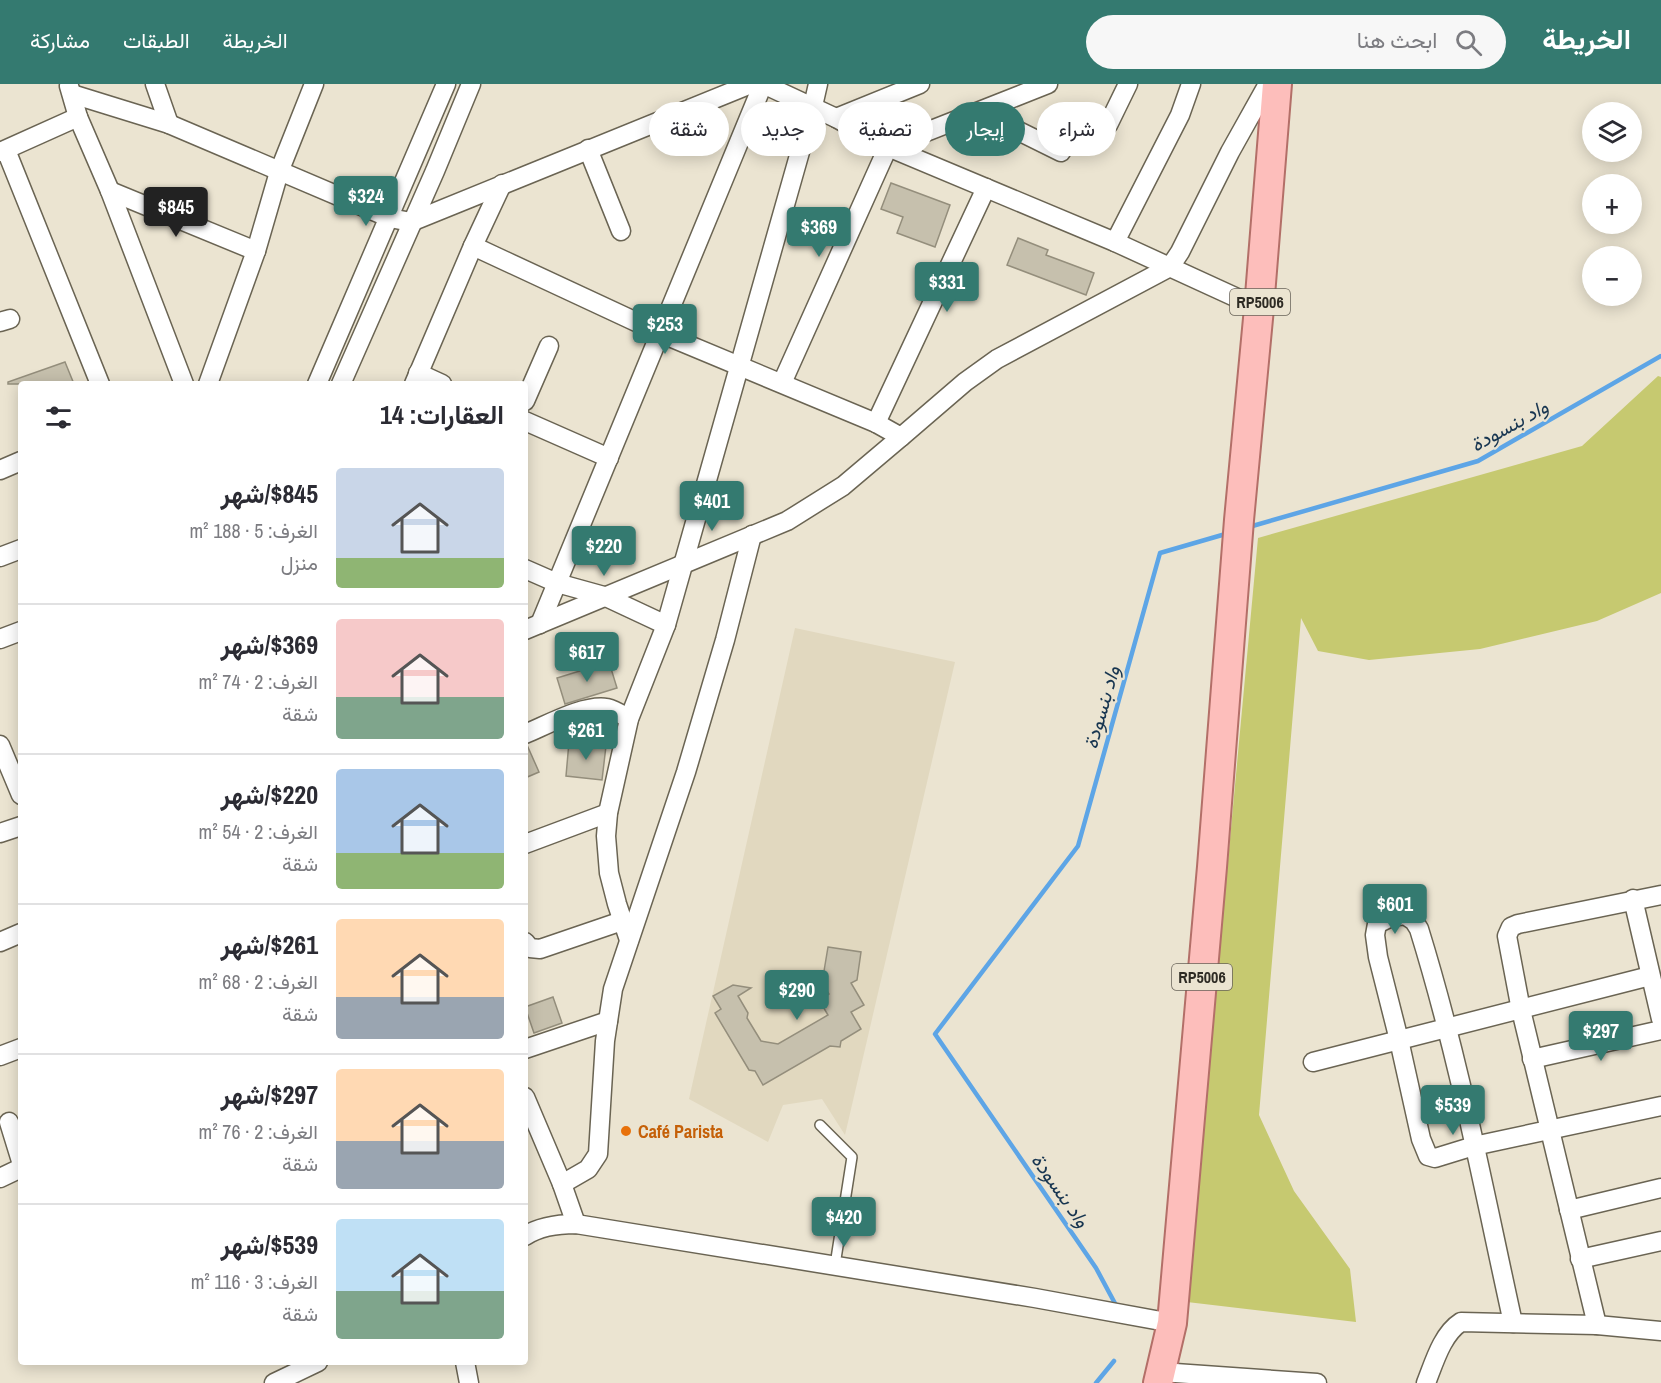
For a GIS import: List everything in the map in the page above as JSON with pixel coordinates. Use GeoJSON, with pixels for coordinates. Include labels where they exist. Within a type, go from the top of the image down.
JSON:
{"type":"FeatureCollection","features":[{"type":"Feature","properties":{"kind":"main road","name":"RP5006"},"geometry":{"type":"LineString","coordinates":[[1159,1378],[1172,1323],[1276,84]]}},
{"type":"Feature","properties":{"kind":"street"},"geometry":{"type":"LineString","coordinates":[[155,84],[169,123]]}},
{"type":"Feature","properties":{"kind":"street"},"geometry":{"type":"LineString","coordinates":[[209,381],[256,251],[279,172],[314,84]]}},
{"type":"Feature","properties":{"kind":"street"},"geometry":{"type":"LineString","coordinates":[[318,381],[446,84]]}},
{"type":"Feature","properties":{"kind":"street"},"geometry":{"type":"LineString","coordinates":[[341,381],[435,171],[471,84]]}},
{"type":"Feature","properties":{"kind":"street"},"geometry":{"type":"LineString","coordinates":[[70,89],[169,123],[390,218],[411,222],[751,84]]}},
{"type":"Feature","properties":{"kind":"street"},"geometry":{"type":"LineString","coordinates":[[532,627],[557,583],[763,84],[804,102]]}},
{"type":"Feature","properties":{"kind":"street"},"geometry":{"type":"LineString","coordinates":[[814,102],[818,84]]}},
{"type":"Feature","properties":{"kind":"street"},"geometry":{"type":"LineString","coordinates":[[826,113],[836,118],[920,84]]}},
{"type":"Feature","properties":{"kind":"street"},"geometry":{"type":"LineString","coordinates":[[1004,102],[1048,84]]}},
{"type":"Feature","properties":{"kind":"street"},"geometry":{"type":"LineString","coordinates":[[1116,108],[1128,84]]}},
{"type":"Feature","properties":{"kind":"street"},"geometry":{"type":"LineString","coordinates":[[1115,242],[1180,115],[1191,84]]}},
{"type":"Feature","properties":{"kind":"street"},"geometry":{"type":"LineString","coordinates":[[532,627],[787,521],[843,486],[965,382],[997,359],[1170,267],[1268,84]]}},
{"type":"Feature","properties":{"kind":"street"},"geometry":{"type":"LineString","coordinates":[[70,89],[78,117],[110,191],[183,381]]}},
{"type":"Feature","properties":{"kind":"street"},"geometry":{"type":"LineString","coordinates":[[78,117],[3,151],[99,381]]}},
{"type":"Feature","properties":{"kind":"street"},"geometry":{"type":"LineString","coordinates":[[588,149],[621,231]]}},
{"type":"Feature","properties":{"kind":"street"},"geometry":{"type":"LineString","coordinates":[[629,940],[607,863],[608,813],[629,719],[666,625],[799,156]]}},
{"type":"Feature","properties":{"kind":"street"},"geometry":{"type":"LineString","coordinates":[[782,383],[884,156]]}},
{"type":"Feature","properties":{"kind":"street"},"geometry":{"type":"LineString","coordinates":[[910,156],[1115,242],[1259,308]]}},
{"type":"Feature","properties":{"kind":"street"},"geometry":{"type":"LineString","coordinates":[[416,379],[472,246],[502,184]]}},
{"type":"Feature","properties":{"kind":"street"},"geometry":{"type":"LineString","coordinates":[[876,423],[986,188]]}},
{"type":"Feature","properties":{"kind":"street"},"geometry":{"type":"LineString","coordinates":[[110,191],[256,251]]}},
{"type":"Feature","properties":{"kind":"street"},"geometry":{"type":"LineString","coordinates":[[472,246],[660,333],[876,423],[901,437]]}},
{"type":"Feature","properties":{"kind":"street"},"geometry":{"type":"LineString","coordinates":[[528,394],[549,346]]}},
{"type":"Feature","properties":{"kind":"street"},"geometry":{"type":"LineString","coordinates":[[528,422],[609,458]]}},
{"type":"Feature","properties":{"kind":"street"},"geometry":{"type":"LineString","coordinates":[[0,470],[18,462]]}},
{"type":"Feature","properties":{"kind":"street"},"geometry":{"type":"LineString","coordinates":[[562,1184],[580,1175],[598,1154],[603,1059],[613,989],[709,695],[752,535]]}},
{"type":"Feature","properties":{"kind":"street"},"geometry":{"type":"LineString","coordinates":[[0,557],[18,550]]}},
{"type":"Feature","properties":{"kind":"street"},"geometry":{"type":"LineString","coordinates":[[528,570],[557,583],[604,596],[666,625]]}},
{"type":"Feature","properties":{"kind":"street"},"geometry":{"type":"LineString","coordinates":[[0,639],[18,632]]}},
{"type":"Feature","properties":{"kind":"street"},"geometry":{"type":"LineString","coordinates":[[528,733],[576,713],[597,708],[616,711],[629,719]]}},
{"type":"Feature","properties":{"kind":"street"},"geometry":{"type":"LineString","coordinates":[[0,746],[18,788]]}},
{"type":"Feature","properties":{"kind":"street"},"geometry":{"type":"LineString","coordinates":[[528,843],[608,813]]}},
{"type":"Feature","properties":{"kind":"street"},"geometry":{"type":"LineString","coordinates":[[0,833],[18,827]]}},
{"type":"Feature","properties":{"kind":"street"},"geometry":{"type":"LineString","coordinates":[[1597,1325],[1532,1059],[1507,940],[1511,927],[1633,899],[1660,898]]}},
{"type":"Feature","properties":{"kind":"street"},"geometry":{"type":"LineString","coordinates":[[1633,899],[1661,1018]]}},
{"type":"Feature","properties":{"kind":"street"},"geometry":{"type":"LineString","coordinates":[[1513,1323],[1474,1146],[1419,929],[1410,917],[1405,915],[1398,915],[1379,922],[1375,935],[1378,957],[1400,1040],[1421,1139],[1427,1155],[1435,1158],[1474,1146],[1661,1106]]}},
{"type":"Feature","properties":{"kind":"street"},"geometry":{"type":"LineString","coordinates":[[528,946],[540,949],[622,921]]}},
{"type":"Feature","properties":{"kind":"street"},"geometry":{"type":"LineString","coordinates":[[0,942],[18,934]]}},
{"type":"Feature","properties":{"kind":"street"},"geometry":{"type":"LineString","coordinates":[[1313,1062],[1650,976]]}},
{"type":"Feature","properties":{"kind":"street"},"geometry":{"type":"LineString","coordinates":[[528,1048],[608,1021]]}},
{"type":"Feature","properties":{"kind":"street"},"geometry":{"type":"LineString","coordinates":[[1532,1059],[1661,1030]]}},
{"type":"Feature","properties":{"kind":"street"},"geometry":{"type":"LineString","coordinates":[[528,1104],[562,1184],[576,1224]]}},
{"type":"Feature","properties":{"kind":"street"},"geometry":{"type":"LineString","coordinates":[[9,1122],[18,1151]]}},
{"type":"Feature","properties":{"kind":"street"},"geometry":{"type":"LineString","coordinates":[[0,1178],[18,1169]]}},
{"type":"Feature","properties":{"kind":"street"},"geometry":{"type":"LineString","coordinates":[[1569,1210],[1661,1188]]}},
{"type":"Feature","properties":{"kind":"street"},"geometry":{"type":"LineString","coordinates":[[528,1234],[540,1228],[576,1224],[1035,1298],[1172,1323]]}},
{"type":"Feature","properties":{"kind":"street"},"geometry":{"type":"LineString","coordinates":[[1580,1258],[1661,1241]]}},
{"type":"Feature","properties":{"kind":"street"},"geometry":{"type":"LineString","coordinates":[[1426,1383],[1440,1349],[1459,1322],[1597,1325],[1661,1331]]}},
{"type":"Feature","properties":{"kind":"street"},"geometry":{"type":"LineString","coordinates":[[277,1382],[312,1365]]}},
{"type":"Feature","properties":{"kind":"street"},"geometry":{"type":"LineString","coordinates":[[1159,1378],[1317,1383]]}},
{"type":"Feature","properties":{"kind":"lane"},"geometry":{"type":"LineString","coordinates":[[820,1125],[852,1157],[835,1265]]}},
{"type":"Feature","properties":{"kind":"shaded area"},"geometry":{"type":"Polygon","coordinates":[[[795,628],[955,662],[845,1135],[822,1099],[783,1105],[768,1142],[689,1099],[795,628]]]}},
{"type":"Feature","properties":{"kind":"green space"},"geometry":{"type":"Polygon","coordinates":[[[1658,376],[1661,377],[1661,593],[1597,621],[1480,649],[1369,660],[1318,651],[1301,618],[1259,1115],[1294,1191],[1350,1269],[1356,1322],[1187,1302],[1258,538],[1582,446],[1658,376]]]}},
{"type":"Feature","properties":{"kind":"building"},"geometry":{"type":"Polygon","coordinates":[[[891,183],[950,205],[935,247],[897,233],[903,217],[881,209],[891,183]]]}},
{"type":"Feature","properties":{"kind":"building"},"geometry":{"type":"Polygon","coordinates":[[[1018,238],[1048,250],[1046,255],[1094,273],[1086,295],[1007,265],[1018,238]]]}},
{"type":"Feature","properties":{"kind":"building"},"geometry":{"type":"Polygon","coordinates":[[[65,362],[73,381],[18,381],[18,384],[8,384],[8,382],[65,362]]]}},
{"type":"Feature","properties":{"kind":"building"},"geometry":{"type":"Polygon","coordinates":[[[609,662],[617,688],[565,704],[557,678],[609,662]]]}},
{"type":"Feature","properties":{"kind":"building"},"geometry":{"type":"Polygon","coordinates":[[[569,742],[606,746],[602,780],[566,776],[569,742]]]}},
{"type":"Feature","properties":{"kind":"building"},"geometry":{"type":"Polygon","coordinates":[[[528,747],[539,772],[528,777],[528,747]]]}},
{"type":"Feature","properties":{"kind":"building"},"geometry":{"type":"Polygon","coordinates":[[[828,947],[861,952],[857,980],[851,983],[864,1005],[851,1012],[861,1029],[841,1041],[840,1047],[830,1046],[763,1085],[755,1071],[749,1070],[715,1013],[721,1009],[713,996],[733,985],[751,988],[738,996],[748,1013],[747,1018],[761,1041],[778,1044],[828,1015],[819,1000],[829,994],[822,983],[828,947]]]}},
{"type":"Feature","properties":{"kind":"building"},"geometry":{"type":"Polygon","coordinates":[[[553,997],[562,1023],[534,1033],[528,1016],[528,1006],[553,997]]]}},
{"type":"Feature","properties":{"kind":"waterway","name":"واد بنسودة"},"geometry":{"type":"LineString","coordinates":[[1249,527],[1478,461],[1661,356]]}},
{"type":"Feature","properties":{"kind":"waterway","name":"واد بنسودة"},"geometry":{"type":"LineString","coordinates":[[1118,1309],[1096,1268],[935,1034],[1078,846],[1160,553],[1229,533]]}},
{"type":"Feature","properties":{"kind":"waterway","name":"واد بنسودة"},"geometry":{"type":"LineString","coordinates":[[1096,1383],[1114,1361]]}},
{"type":"Feature","properties":{"kind":"place","name":"Café Parista"},"geometry":{"type":"Point","coordinates":[626,1131]}}]}
